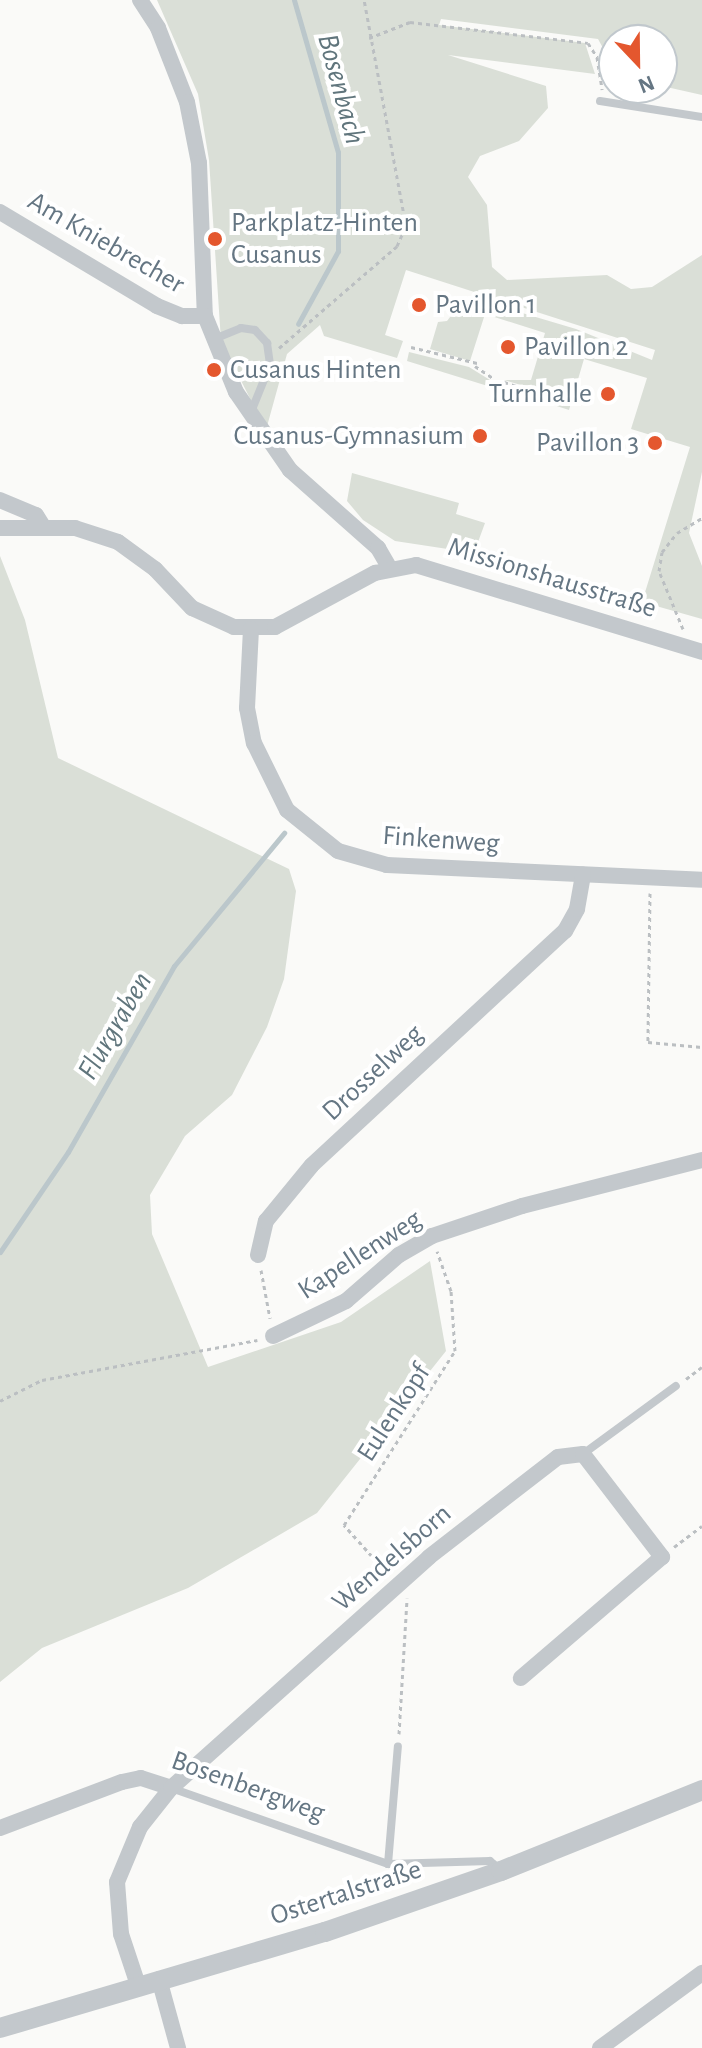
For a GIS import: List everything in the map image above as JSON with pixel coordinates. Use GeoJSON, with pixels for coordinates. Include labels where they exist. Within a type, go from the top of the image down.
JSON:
{"type":"FeatureCollection","features":[{"type":"Feature","properties":{"kind":"street"},"geometry":{"type":"LineString","coordinates":[[140,0],[175,67],[199,163],[205,316]]}},
{"type":"Feature","properties":{"kind":"street","name":"Am Kniebrecher"},"geometry":{"type":"LineString","coordinates":[[0,212],[157,306],[182,316],[205,316],[249,416],[297,477],[378,548],[389,567]]}},
{"type":"Feature","properties":{"kind":"street"},"geometry":{"type":"LineString","coordinates":[[0,500],[36,515],[44,528]]}},
{"type":"Feature","properties":{"kind":"street","name":"Missionshausstraße"},"geometry":{"type":"LineString","coordinates":[[0,528],[75,528],[118,542],[203,616],[251,629],[286,622],[389,567],[433,567],[698,651]]}},
{"type":"Feature","properties":{"kind":"street","name":"Finkenweg"},"geometry":{"type":"LineString","coordinates":[[251,629],[247,708],[254,743],[287,810],[313,836],[338,851],[387,865],[702,880]]}},
{"type":"Feature","properties":{"kind":"street","name":"Drosselweg"},"geometry":{"type":"LineString","coordinates":[[258,1255],[266,1221],[312,1165],[565,931],[577,909],[583,875]]}},
{"type":"Feature","properties":{"kind":"street","name":"Kapellenweg"},"geometry":{"type":"LineString","coordinates":[[273,1336],[346,1301],[399,1255],[432,1236],[522,1206],[702,1160]]}},
{"type":"Feature","properties":{"kind":"street"},"geometry":{"type":"LineString","coordinates":[[521,1678],[662,1557],[583,1454]]}},
{"type":"Feature","properties":{"kind":"street","name":"Wendelsborn"},"geometry":{"type":"LineString","coordinates":[[138,1985],[121,1934],[117,1882],[140,1827],[171,1788],[399,1585],[558,1457],[583,1454]]}},
{"type":"Feature","properties":{"kind":"street","name":"Bosenbergweg"},"geometry":{"type":"LineString","coordinates":[[0,1828],[122,1782],[141,1778],[171,1788]]}},
{"type":"Feature","properties":{"kind":"street","name":"Ostertalstraße"},"geometry":{"type":"LineString","coordinates":[[0,2028],[325,1932],[501,1871],[702,1790]]}},
{"type":"Feature","properties":{"kind":"street"},"geometry":{"type":"LineString","coordinates":[[600,2048],[702,1973]]}},
{"type":"Feature","properties":{"kind":"street"},"geometry":{"type":"LineString","coordinates":[[159,1979],[178,2048]]}},
{"type":"Feature","properties":{"kind":"lane"},"geometry":{"type":"LineString","coordinates":[[619,104],[702,117]]}},
{"type":"Feature","properties":{"kind":"lane"},"geometry":{"type":"LineString","coordinates":[[214,339],[241,328],[255,330],[269,353],[263,390],[249,416]]}},
{"type":"Feature","properties":{"kind":"lane"},"geometry":{"type":"LineString","coordinates":[[583,1454],[676,1386]]}},
{"type":"Feature","properties":{"kind":"lane"},"geometry":{"type":"LineString","coordinates":[[388,1864],[398,1746]]}},
{"type":"Feature","properties":{"kind":"lane","name":"Bosenbergweg"},"geometry":{"type":"LineString","coordinates":[[171,1788],[388,1864],[490,1861],[501,1871]]}},
{"type":"Feature","properties":{"kind":"path"},"geometry":{"type":"LineString","coordinates":[[269,353],[397,246],[406,226],[368,39],[364,0]]}},
{"type":"Feature","properties":{"kind":"path"},"geometry":{"type":"LineString","coordinates":[[368,39],[410,22],[588,43],[597,57],[598,72]]}},
{"type":"Feature","properties":{"kind":"path"},"geometry":{"type":"LineString","coordinates":[[411,347],[476,364],[493,378]]}},
{"type":"Feature","properties":{"kind":"path"},"geometry":{"type":"LineString","coordinates":[[504,382],[525,389],[524,396]]}},
{"type":"Feature","properties":{"kind":"path"},"geometry":{"type":"LineString","coordinates":[[698,651],[668,602],[659,571],[662,552],[677,533],[702,518]]}},
{"type":"Feature","properties":{"kind":"path"},"geometry":{"type":"LineString","coordinates":[[650,877],[648,1042],[702,1047]]}},
{"type":"Feature","properties":{"kind":"path","name":"Eulenkopf"},"geometry":{"type":"LineString","coordinates":[[399,1585],[344,1525],[455,1351],[451,1291],[432,1236]]}},
{"type":"Feature","properties":{"kind":"path"},"geometry":{"type":"LineString","coordinates":[[0,1401],[42,1380],[273,1336],[258,1255]]}},
{"type":"Feature","properties":{"kind":"path"},"geometry":{"type":"LineString","coordinates":[[676,1386],[702,1367]]}},
{"type":"Feature","properties":{"kind":"path"},"geometry":{"type":"LineString","coordinates":[[662,1557],[702,1526]]}},
{"type":"Feature","properties":{"kind":"path"},"geometry":{"type":"LineString","coordinates":[[398,1746],[409,1606],[399,1585]]}},
{"type":"Feature","properties":{"kind":"shaded area"},"geometry":{"type":"Polygon","coordinates":[[[157,0],[702,0],[702,95],[678,90],[678,24],[598,24],[598,39],[441,19],[439,25],[585,43],[595,74],[448,55],[546,86],[548,108],[519,141],[480,156],[468,177],[487,205],[492,267],[507,280],[607,275],[631,289],[652,287],[702,255],[702,472],[689,533],[702,566],[702,619],[642,602],[690,447],[631,429],[647,378],[584,359],[569,410],[526,396],[528,387],[504,380],[531,380],[545,333],[485,314],[470,361],[430,349],[438,322],[447,321],[460,304],[479,300],[576,329],[652,360],[655,350],[406,270],[385,335],[403,341],[397,358],[324,336],[320,325],[287,354],[266,430],[221,341],[209,160],[198,94],[157,0]]]}},
{"type":"Feature","properties":{"kind":"shaded area"},"geometry":{"type":"Polygon","coordinates":[[[409,352],[469,367],[490,380],[491,387],[407,361],[409,352]]]}},
{"type":"Feature","properties":{"kind":"shaded area"},"geometry":{"type":"Polygon","coordinates":[[[352,473],[459,503],[456,514],[485,523],[474,553],[395,541],[363,520],[347,501],[352,473]]]}},
{"type":"Feature","properties":{"kind":"shaded area"},"geometry":{"type":"Polygon","coordinates":[[[0,556],[25,620],[58,758],[289,869],[296,891],[284,979],[267,1027],[232,1095],[185,1136],[150,1195],[152,1234],[208,1367],[341,1322],[430,1261],[446,1351],[317,1513],[188,1588],[42,1648],[0,1682],[0,556]]]}},
{"type":"Feature","properties":{"kind":"waterway","name":"Bosenbach"},"geometry":{"type":"LineString","coordinates":[[294,0],[338,152],[338,251],[298,324]]}},
{"type":"Feature","properties":{"kind":"waterway","name":"Flurgraben"},"geometry":{"type":"LineString","coordinates":[[0,1252],[68,1152],[174,966],[284,833]]}},
{"type":"Feature","properties":{"kind":"place","name":"Parkplatz-Hinten Cusanus"},"geometry":{"type":"Point","coordinates":[215,239]}},
{"type":"Feature","properties":{"kind":"place","name":"Pavillon 1"},"geometry":{"type":"Point","coordinates":[419,305]}},
{"type":"Feature","properties":{"kind":"place","name":"Pavillon 2"},"geometry":{"type":"Point","coordinates":[508,347]}},
{"type":"Feature","properties":{"kind":"place","name":"Cusanus Hinten"},"geometry":{"type":"Point","coordinates":[214,370]}},
{"type":"Feature","properties":{"kind":"place","name":"Turnhalle"},"geometry":{"type":"Point","coordinates":[608,394]}},
{"type":"Feature","properties":{"kind":"place","name":"Cusanus-Gymnasium"},"geometry":{"type":"Point","coordinates":[480,436]}},
{"type":"Feature","properties":{"kind":"place","name":"Pavillon 3"},"geometry":{"type":"Point","coordinates":[655,443]}}]}
